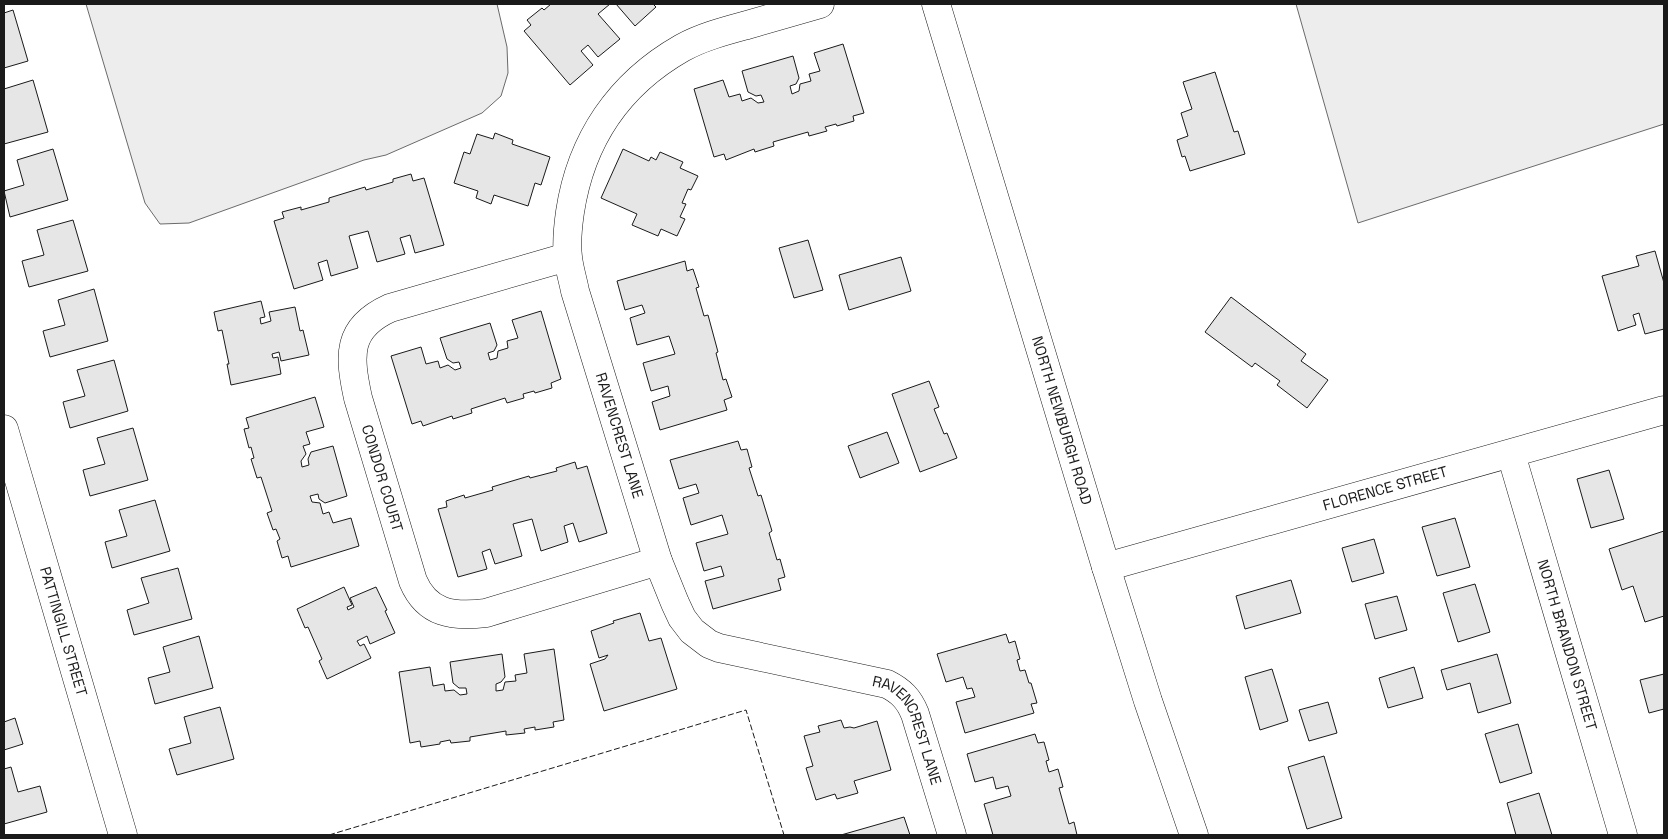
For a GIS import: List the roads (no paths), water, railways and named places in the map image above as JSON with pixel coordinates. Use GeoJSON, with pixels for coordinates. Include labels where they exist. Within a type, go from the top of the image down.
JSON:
{"type":"FeatureCollection","features":[{"type":"Feature","properties":{"kind":"street","name":"RAVENCREST LANE"},"geometry":{"type":"LineString","coordinates":[[820,4],[710,36],[682,48],[631,86],[613,106],[594,135],[580,170],[572,201],[568,229],[568,257],[578,300],[658,561],[682,618],[692,630],[709,644],[719,648],[888,684],[898,690],[910,701],[915,714],[952,835]]}},
{"type":"Feature","properties":{"kind":"street","name":"NORTH NEWBURGH ROAD"},"geometry":{"type":"LineString","coordinates":[[936,4],[1106,567],[1148,701],[1194,835]]}},
{"type":"Feature","properties":{"kind":"street","name":"CONDOR COURT"},"geometry":{"type":"LineString","coordinates":[[568,257],[390,308],[375,314],[362,328],[352,349],[353,378],[358,398],[413,580],[422,598],[434,607],[464,616],[486,614],[658,561]]}},
{"type":"Feature","properties":{"kind":"street","name":"FLORENCE STREET"},"geometry":{"type":"LineString","coordinates":[[1106,567],[1664,410]]}},
{"type":"Feature","properties":{"kind":"street","name":"PATTINGILL STREET"},"geometry":{"type":"LineString","coordinates":[[4,429],[123,835]]}},
{"type":"Feature","properties":{"kind":"street","name":"NORTH BRANDON STREET"},"geometry":{"type":"LineString","coordinates":[[1511,454],[1623,835]]}}]}
